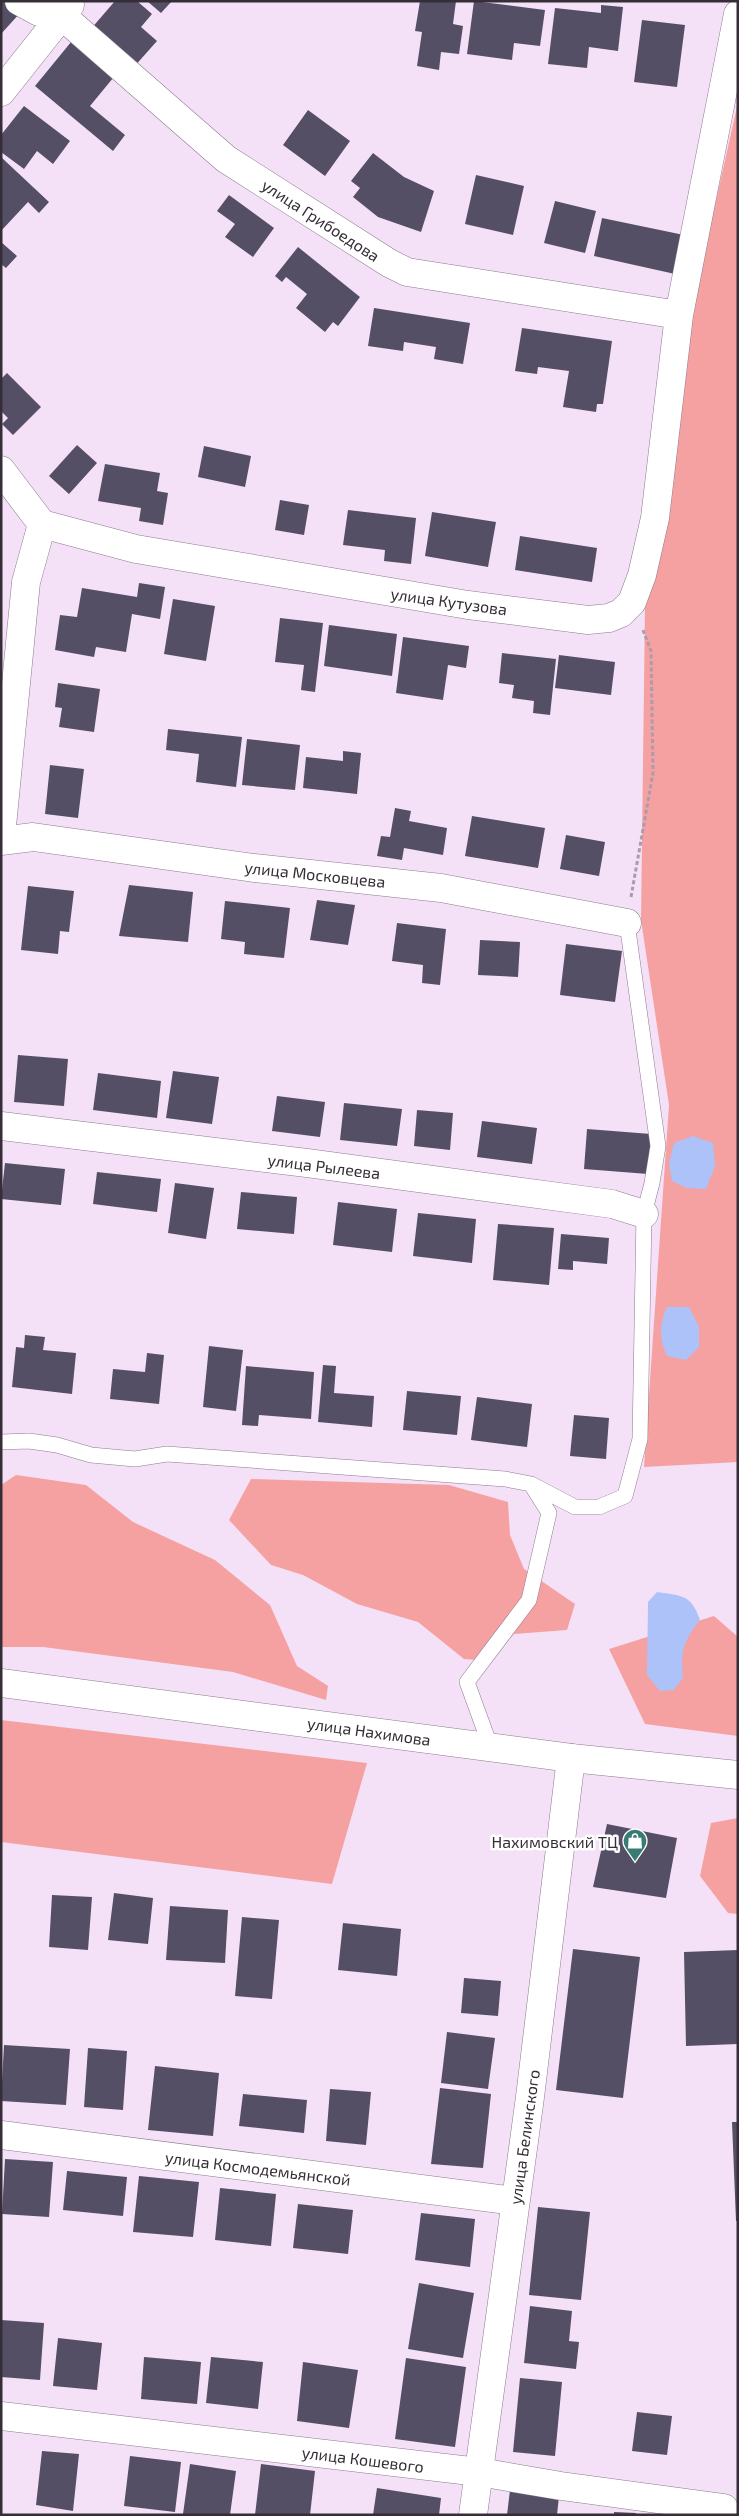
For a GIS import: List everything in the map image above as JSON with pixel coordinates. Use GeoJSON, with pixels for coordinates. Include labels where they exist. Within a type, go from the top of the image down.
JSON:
{"type":"FeatureCollection","features":[{"type":"Feature","properties":{"kind":"street","name":"улица Грибоедова"},"geometry":{"type":"LineString","coordinates":[[19,1],[40,12],[67,8],[226,159],[389,263],[407,272],[679,314]]}},
{"type":"Feature","properties":{"kind":"street"},"geometry":{"type":"LineString","coordinates":[[1,92],[67,8]]}},
{"type":"Feature","properties":{"kind":"street"},"geometry":{"type":"LineString","coordinates":[[632,602],[642,575],[655,518],[679,314],[738,14]]}},
{"type":"Feature","properties":{"kind":"street"},"geometry":{"type":"LineString","coordinates":[[1,470],[42,524],[26,582],[1,836]]}},
{"type":"Feature","properties":{"kind":"street","name":"улица Кутузова"},"geometry":{"type":"LineString","coordinates":[[42,524],[136,549],[468,605],[588,620],[609,618],[621,613],[632,602]]}},
{"type":"Feature","properties":{"kind":"street","name":"улица Московцева"},"geometry":{"type":"LineString","coordinates":[[1,840],[33,837],[254,868],[441,888],[627,923]]}},
{"type":"Feature","properties":{"kind":"street","name":"улица Рылеева"},"geometry":{"type":"LineString","coordinates":[[1,1126],[307,1163],[602,1203],[644,1214]]}},
{"type":"Feature","properties":{"kind":"street","name":"улица Нахимова"},"geometry":{"type":"LineString","coordinates":[[1,1683],[571,1758],[738,1775]]}},
{"type":"Feature","properties":{"kind":"street","name":"улица Белинского"},"geometry":{"type":"LineString","coordinates":[[473,2515],[531,2088],[571,1758]]}},
{"type":"Feature","properties":{"kind":"street","name":"улица Космодемьянской"},"geometry":{"type":"LineString","coordinates":[[1,2135],[515,2201]]}},
{"type":"Feature","properties":{"kind":"street","name":"улица Кошевого"},"geometry":{"type":"LineString","coordinates":[[1,2416],[478,2472],[724,2508]]}},
{"type":"Feature","properties":{"kind":"lane"},"geometry":{"type":"LineString","coordinates":[[1,1442],[29,1441],[57,1445],[91,1455],[135,1459],[167,1454],[505,1479],[531,1484],[575,1507],[599,1507],[625,1496],[640,1439],[644,1214],[652,1184],[658,1146],[627,923]]}},
{"type":"Feature","properties":{"kind":"lane"},"geometry":{"type":"LineString","coordinates":[[491,1748],[467,1682],[529,1600],[549,1512],[531,1484]]}},
{"type":"Feature","properties":{"kind":"path"},"geometry":{"type":"LineString","coordinates":[[627,923],[653,773],[651,651],[632,602]]}},
{"type":"Feature","properties":{"kind":"shaded area"},"geometry":{"type":"Polygon","coordinates":[[[738,102],[738,1462],[644,1467],[669,1105],[641,920],[645,606],[691,313],[738,102]]]}},
{"type":"Feature","properties":{"kind":"shaded area"},"geometry":{"type":"Polygon","coordinates":[[[16,1475],[86,1485],[133,1522],[215,1560],[270,1605],[297,1666],[328,1686],[326,1700],[233,1672],[43,1647],[1,1647],[1,1485],[16,1475]]]}},
{"type":"Feature","properties":{"kind":"shaded area"},"geometry":{"type":"Polygon","coordinates":[[[251,1479],[449,1485],[508,1502],[510,1535],[524,1569],[575,1604],[567,1630],[514,1634],[490,1661],[464,1659],[418,1622],[357,1604],[303,1575],[271,1565],[229,1520],[251,1479]]]}},
{"type":"Feature","properties":{"kind":"shaded area"},"geometry":{"type":"Polygon","coordinates":[[[714,1616],[738,1637],[738,1736],[645,1724],[609,1649],[714,1616]]]}},
{"type":"Feature","properties":{"kind":"shaded area"},"geometry":{"type":"Polygon","coordinates":[[[1,1720],[367,1763],[332,1884],[1,1842],[1,1720]]]}},
{"type":"Feature","properties":{"kind":"shaded area"},"geometry":{"type":"Polygon","coordinates":[[[738,1818],[738,1914],[728,1913],[700,1876],[711,1823],[738,1818]]]}},
{"type":"Feature","properties":{"kind":"water"},"geometry":{"type":"Polygon","coordinates":[[[693,1136],[713,1143],[715,1166],[706,1189],[687,1188],[672,1181],[669,1163],[674,1143],[693,1136]]]}},
{"type":"Feature","properties":{"kind":"water"},"geometry":{"type":"Polygon","coordinates":[[[667,1307],[689,1307],[699,1327],[699,1347],[686,1360],[667,1356],[664,1350],[661,1332],[662,1320],[667,1307]]]}},
{"type":"Feature","properties":{"kind":"water"},"geometry":{"type":"Polygon","coordinates":[[[657,1592],[673,1594],[689,1601],[697,1611],[700,1620],[684,1646],[682,1660],[683,1677],[674,1690],[660,1691],[647,1675],[648,1602],[657,1592]]]}},
{"type":"Feature","properties":{"kind":"building"},"geometry":{"type":"Polygon","coordinates":[[[1,1],[7,1],[20,13],[1,34],[1,1]]]}},
{"type":"Feature","properties":{"kind":"building"},"geometry":{"type":"Polygon","coordinates":[[[115,1],[137,1],[152,14],[141,27],[157,41],[133,68],[90,30],[115,1]]]}},
{"type":"Feature","properties":{"kind":"building"},"geometry":{"type":"Polygon","coordinates":[[[147,1],[172,1],[161,13],[147,1]]]}},
{"type":"Feature","properties":{"kind":"building"},"geometry":{"type":"Polygon","coordinates":[[[420,1],[456,1],[453,24],[463,26],[459,54],[441,52],[439,70],[417,66],[422,32],[415,31],[420,1]]]}},
{"type":"Feature","properties":{"kind":"building"},"geometry":{"type":"Polygon","coordinates":[[[474,1],[545,10],[540,46],[514,43],[512,60],[467,54],[474,1]]]}},
{"type":"Feature","properties":{"kind":"building"},"geometry":{"type":"Polygon","coordinates":[[[601,5],[623,7],[618,51],[589,47],[587,68],[548,64],[555,8],[601,13],[601,5]]]}},
{"type":"Feature","properties":{"kind":"building"},"geometry":{"type":"Polygon","coordinates":[[[642,20],[685,25],[677,87],[634,82],[642,20]]]}},
{"type":"Feature","properties":{"kind":"building"},"geometry":{"type":"Polygon","coordinates":[[[76,36],[118,72],[90,106],[125,135],[113,151],[35,86],[76,36]]]}},
{"type":"Feature","properties":{"kind":"building"},"geometry":{"type":"Polygon","coordinates":[[[24,106],[70,141],[53,164],[37,151],[24,169],[1,152],[1,135],[24,106]]]}},
{"type":"Feature","properties":{"kind":"building"},"geometry":{"type":"Polygon","coordinates":[[[308,110],[350,141],[325,176],[283,145],[308,110]]]}},
{"type":"Feature","properties":{"kind":"building"},"geometry":{"type":"Polygon","coordinates":[[[373,153],[404,177],[434,191],[421,232],[378,217],[353,197],[360,188],[351,181],[373,153]]]}},
{"type":"Feature","properties":{"kind":"building"},"geometry":{"type":"Polygon","coordinates":[[[1,157],[49,202],[39,213],[28,202],[1,231],[1,157]]]}},
{"type":"Feature","properties":{"kind":"building"},"geometry":{"type":"Polygon","coordinates":[[[476,175],[524,186],[513,235],[465,224],[476,175]]]}},
{"type":"Feature","properties":{"kind":"building"},"geometry":{"type":"Polygon","coordinates":[[[229,195],[274,228],[253,257],[225,237],[235,224],[217,211],[229,195]]]}},
{"type":"Feature","properties":{"kind":"building"},"geometry":{"type":"Polygon","coordinates":[[[555,201],[596,211],[585,253],[544,243],[555,201]]]}},
{"type":"Feature","properties":{"kind":"building"},"geometry":{"type":"Polygon","coordinates":[[[602,218],[684,235],[675,274],[594,256],[602,218]]]}},
{"type":"Feature","properties":{"kind":"building"},"geometry":{"type":"Polygon","coordinates":[[[1,242],[17,256],[6,268],[1,264],[1,242]]]}},
{"type":"Feature","properties":{"kind":"building"},"geometry":{"type":"Polygon","coordinates":[[[298,247],[360,297],[338,326],[333,322],[325,332],[296,308],[307,294],[286,277],[282,282],[275,276],[298,247]]]}},
{"type":"Feature","properties":{"kind":"building"},"geometry":{"type":"Polygon","coordinates":[[[374,308],[470,323],[463,364],[434,359],[436,347],[404,342],[403,351],[368,346],[374,308]]]}},
{"type":"Feature","properties":{"kind":"building"},"geometry":{"type":"Polygon","coordinates":[[[522,328],[612,341],[603,404],[597,404],[596,412],[563,407],[569,371],[538,367],[537,374],[515,371],[522,328]]]}},
{"type":"Feature","properties":{"kind":"building"},"geometry":{"type":"Polygon","coordinates":[[[7,373],[41,407],[13,435],[2,424],[8,418],[1,411],[1,379],[7,373]]]}},
{"type":"Feature","properties":{"kind":"building"},"geometry":{"type":"Polygon","coordinates":[[[77,445],[97,463],[69,494],[49,476],[77,445]]]}},
{"type":"Feature","properties":{"kind":"building"},"geometry":{"type":"Polygon","coordinates":[[[204,446],[251,456],[245,487],[198,477],[204,446]]]}},
{"type":"Feature","properties":{"kind":"building"},"geometry":{"type":"Polygon","coordinates":[[[105,464],[160,473],[157,491],[168,493],[163,525],[139,521],[141,508],[98,501],[105,464]]]}},
{"type":"Feature","properties":{"kind":"building"},"geometry":{"type":"Polygon","coordinates":[[[280,500],[309,505],[304,535],[275,530],[280,500]]]}},
{"type":"Feature","properties":{"kind":"building"},"geometry":{"type":"Polygon","coordinates":[[[348,510],[416,518],[411,564],[384,561],[385,550],[343,545],[348,510]]]}},
{"type":"Feature","properties":{"kind":"building"},"geometry":{"type":"Polygon","coordinates":[[[432,512],[496,522],[488,567],[425,556],[432,512]]]}},
{"type":"Feature","properties":{"kind":"building"},"geometry":{"type":"Polygon","coordinates":[[[520,536],[597,548],[592,582],[515,570],[520,536]]]}},
{"type":"Feature","properties":{"kind":"building"},"geometry":{"type":"Polygon","coordinates":[[[139,583],[165,587],[160,619],[132,614],[126,652],[96,647],[94,657],[55,650],[60,615],[77,617],[82,588],[137,597],[139,583]]]}},
{"type":"Feature","properties":{"kind":"building"},"geometry":{"type":"Polygon","coordinates":[[[173,599],[215,606],[206,661],[164,654],[173,599]]]}},
{"type":"Feature","properties":{"kind":"building"},"geometry":{"type":"Polygon","coordinates":[[[280,618],[323,623],[315,692],[301,690],[304,665],[275,662],[280,618]]]}},
{"type":"Feature","properties":{"kind":"building"},"geometry":{"type":"Polygon","coordinates":[[[329,625],[397,634],[392,676],[324,666],[329,625]]]}},
{"type":"Feature","properties":{"kind":"building"},"geometry":{"type":"Polygon","coordinates":[[[403,637],[469,646],[466,668],[448,665],[443,700],[396,693],[403,637]]]}},
{"type":"Feature","properties":{"kind":"building"},"geometry":{"type":"Polygon","coordinates":[[[502,653],[556,659],[550,715],[533,713],[534,701],[512,698],[514,685],[499,683],[502,653]]]}},
{"type":"Feature","properties":{"kind":"building"},"geometry":{"type":"Polygon","coordinates":[[[559,655],[615,662],[611,695],[555,688],[559,655]]]}},
{"type":"Feature","properties":{"kind":"building"},"geometry":{"type":"Polygon","coordinates":[[[58,683],[100,689],[94,732],[59,727],[62,708],[55,707],[58,683]]]}},
{"type":"Feature","properties":{"kind":"building"},"geometry":{"type":"Polygon","coordinates":[[[168,729],[242,737],[236,787],[196,782],[199,754],[166,750],[168,729]]]}},
{"type":"Feature","properties":{"kind":"building"},"geometry":{"type":"Polygon","coordinates":[[[247,739],[300,745],[295,790],[242,785],[247,739]]]}},
{"type":"Feature","properties":{"kind":"building"},"geometry":{"type":"Polygon","coordinates":[[[343,751],[361,753],[357,794],[303,788],[306,757],[343,761],[343,751]]]}},
{"type":"Feature","properties":{"kind":"building"},"geometry":{"type":"Polygon","coordinates":[[[50,765],[84,769],[78,818],[45,814],[50,765]]]}},
{"type":"Feature","properties":{"kind":"building"},"geometry":{"type":"Polygon","coordinates":[[[395,808],[411,811],[409,821],[447,828],[443,855],[404,848],[402,860],[377,856],[381,836],[390,837],[395,808]]]}},
{"type":"Feature","properties":{"kind":"building"},"geometry":{"type":"Polygon","coordinates":[[[472,816],[545,828],[538,868],[465,856],[472,816]]]}},
{"type":"Feature","properties":{"kind":"building"},"geometry":{"type":"Polygon","coordinates":[[[566,835],[605,842],[599,876],[560,869],[566,835]]]}},
{"type":"Feature","properties":{"kind":"building"},"geometry":{"type":"Polygon","coordinates":[[[129,885],[193,892],[188,942],[119,936],[129,885]]]}},
{"type":"Feature","properties":{"kind":"building"},"geometry":{"type":"Polygon","coordinates":[[[28,886],[74,891],[69,932],[60,931],[58,954],[21,950],[28,886]]]}},
{"type":"Feature","properties":{"kind":"building"},"geometry":{"type":"Polygon","coordinates":[[[317,900],[355,905],[348,945],[310,940],[317,900]]]}},
{"type":"Feature","properties":{"kind":"building"},"geometry":{"type":"Polygon","coordinates":[[[225,901],[290,908],[284,958],[244,954],[245,942],[221,939],[225,901]]]}},
{"type":"Feature","properties":{"kind":"building"},"geometry":{"type":"Polygon","coordinates":[[[397,923],[446,929],[440,985],[422,983],[423,965],[392,961],[397,923]]]}},
{"type":"Feature","properties":{"kind":"building"},"geometry":{"type":"Polygon","coordinates":[[[480,940],[520,942],[518,977],[478,975],[480,940]]]}},
{"type":"Feature","properties":{"kind":"building"},"geometry":{"type":"Polygon","coordinates":[[[566,944],[622,951],[615,1002],[560,995],[566,944]]]}},
{"type":"Feature","properties":{"kind":"building"},"geometry":{"type":"Polygon","coordinates":[[[18,1055],[68,1059],[64,1106],[14,1102],[18,1055]]]}},
{"type":"Feature","properties":{"kind":"building"},"geometry":{"type":"Polygon","coordinates":[[[173,1071],[219,1077],[212,1124],[166,1118],[173,1071]]]}},
{"type":"Feature","properties":{"kind":"building"},"geometry":{"type":"Polygon","coordinates":[[[98,1073],[161,1081],[157,1118],[93,1110],[98,1073]]]}},
{"type":"Feature","properties":{"kind":"building"},"geometry":{"type":"Polygon","coordinates":[[[277,1096],[325,1102],[320,1137],[272,1131],[277,1096]]]}},
{"type":"Feature","properties":{"kind":"building"},"geometry":{"type":"Polygon","coordinates":[[[344,1103],[402,1109],[397,1146],[340,1140],[344,1103]]]}},
{"type":"Feature","properties":{"kind":"building"},"geometry":{"type":"Polygon","coordinates":[[[417,1110],[453,1113],[450,1150],[414,1146],[417,1110]]]}},
{"type":"Feature","properties":{"kind":"building"},"geometry":{"type":"Polygon","coordinates":[[[482,1121],[537,1128],[532,1164],[477,1157],[482,1121]]]}},
{"type":"Feature","properties":{"kind":"building"},"geometry":{"type":"Polygon","coordinates":[[[587,1129],[651,1134],[648,1174],[584,1169],[587,1129]]]}},
{"type":"Feature","properties":{"kind":"building"},"geometry":{"type":"Polygon","coordinates":[[[5,1163],[65,1169],[61,1205],[1,1199],[5,1163]]]}},
{"type":"Feature","properties":{"kind":"building"},"geometry":{"type":"Polygon","coordinates":[[[97,1172],[161,1179],[157,1212],[93,1204],[97,1172]]]}},
{"type":"Feature","properties":{"kind":"building"},"geometry":{"type":"Polygon","coordinates":[[[175,1183],[214,1188],[206,1239],[168,1233],[175,1183]]]}},
{"type":"Feature","properties":{"kind":"building"},"geometry":{"type":"Polygon","coordinates":[[[241,1192],[297,1197],[294,1234],[237,1229],[241,1192]]]}},
{"type":"Feature","properties":{"kind":"building"},"geometry":{"type":"Polygon","coordinates":[[[338,1202],[397,1209],[392,1252],[333,1245],[338,1202]]]}},
{"type":"Feature","properties":{"kind":"building"},"geometry":{"type":"Polygon","coordinates":[[[418,1213],[476,1219],[472,1263],[413,1256],[418,1213]]]}},
{"type":"Feature","properties":{"kind":"building"},"geometry":{"type":"Polygon","coordinates":[[[498,1224],[554,1228],[549,1285],[493,1280],[498,1224]]]}},
{"type":"Feature","properties":{"kind":"building"},"geometry":{"type":"Polygon","coordinates":[[[561,1234],[609,1238],[607,1264],[573,1261],[573,1270],[558,1269],[561,1234]]]}},
{"type":"Feature","properties":{"kind":"building"},"geometry":{"type":"Polygon","coordinates":[[[25,1335],[45,1337],[43,1350],[76,1353],[72,1394],[12,1387],[16,1347],[24,1348],[25,1335]]]}},
{"type":"Feature","properties":{"kind":"building"},"geometry":{"type":"Polygon","coordinates":[[[209,1346],[243,1350],[236,1411],[203,1407],[209,1346]]]}},
{"type":"Feature","properties":{"kind":"building"},"geometry":{"type":"Polygon","coordinates":[[[147,1353],[164,1355],[159,1404],[110,1399],[113,1369],[145,1372],[147,1353]]]}},
{"type":"Feature","properties":{"kind":"building"},"geometry":{"type":"Polygon","coordinates":[[[323,1365],[336,1366],[334,1393],[374,1396],[372,1427],[318,1422],[323,1365]]]}},
{"type":"Feature","properties":{"kind":"building"},"geometry":{"type":"Polygon","coordinates":[[[246,1366],[314,1372],[311,1419],[259,1415],[258,1426],[242,1425],[246,1366]]]}},
{"type":"Feature","properties":{"kind":"building"},"geometry":{"type":"Polygon","coordinates":[[[407,1391],[461,1396],[457,1435],[403,1430],[407,1391]]]}},
{"type":"Feature","properties":{"kind":"building"},"geometry":{"type":"Polygon","coordinates":[[[477,1397],[532,1404],[527,1447],[471,1440],[477,1397]]]}},
{"type":"Feature","properties":{"kind":"building"},"geometry":{"type":"Polygon","coordinates":[[[574,1415],[609,1418],[606,1459],[570,1456],[574,1415]]]}},
{"type":"Feature","properties":{"kind":"building","name":"Нахимовский ТЦ"},"geometry":{"type":"Polygon","coordinates":[[[607,1824],[677,1838],[666,1898],[593,1887],[607,1824]]]}},
{"type":"Feature","properties":{"kind":"building"},"geometry":{"type":"Polygon","coordinates":[[[114,1893],[153,1898],[148,1944],[108,1940],[114,1893]]]}},
{"type":"Feature","properties":{"kind":"building"},"geometry":{"type":"Polygon","coordinates":[[[52,1895],[92,1897],[88,1950],[49,1947],[52,1895]]]}},
{"type":"Feature","properties":{"kind":"building"},"geometry":{"type":"Polygon","coordinates":[[[170,1906],[228,1910],[225,1963],[166,1960],[170,1906]]]}},
{"type":"Feature","properties":{"kind":"building"},"geometry":{"type":"Polygon","coordinates":[[[242,1917],[279,1920],[272,1999],[235,1996],[242,1917]]]}},
{"type":"Feature","properties":{"kind":"building"},"geometry":{"type":"Polygon","coordinates":[[[343,1923],[401,1929],[397,1976],[338,1970],[343,1923]]]}},
{"type":"Feature","properties":{"kind":"building"},"geometry":{"type":"Polygon","coordinates":[[[573,1949],[640,1957],[623,2098],[556,2090],[573,1949]]]}},
{"type":"Feature","properties":{"kind":"building"},"geometry":{"type":"Polygon","coordinates":[[[738,1950],[738,2044],[686,2046],[684,1952],[738,1950]]]}},
{"type":"Feature","properties":{"kind":"building"},"geometry":{"type":"Polygon","coordinates":[[[464,1978],[501,1981],[498,2016],[461,2013],[464,1978]]]}},
{"type":"Feature","properties":{"kind":"building"},"geometry":{"type":"Polygon","coordinates":[[[447,2032],[495,2038],[488,2089],[441,2083],[447,2032]]]}},
{"type":"Feature","properties":{"kind":"building"},"geometry":{"type":"Polygon","coordinates":[[[4,2045],[70,2049],[66,2105],[1,2101],[4,2045]]]}},
{"type":"Feature","properties":{"kind":"building"},"geometry":{"type":"Polygon","coordinates":[[[88,2048],[127,2051],[123,2110],[84,2107],[88,2048]]]}},
{"type":"Feature","properties":{"kind":"building"},"geometry":{"type":"Polygon","coordinates":[[[155,2066],[219,2073],[213,2136],[148,2130],[155,2066]]]}},
{"type":"Feature","properties":{"kind":"building"},"geometry":{"type":"Polygon","coordinates":[[[440,2088],[491,2094],[483,2168],[431,2164],[440,2088]]]}},
{"type":"Feature","properties":{"kind":"building"},"geometry":{"type":"Polygon","coordinates":[[[330,2089],[371,2092],[366,2145],[326,2141],[330,2089]]]}},
{"type":"Feature","properties":{"kind":"building"},"geometry":{"type":"Polygon","coordinates":[[[243,2094],[307,2100],[304,2133],[239,2126],[243,2094]]]}},
{"type":"Feature","properties":{"kind":"building"},"geometry":{"type":"Polygon","coordinates":[[[732,2122],[738,2122],[738,2221],[736,2221],[732,2122]]]}},
{"type":"Feature","properties":{"kind":"building"},"geometry":{"type":"Polygon","coordinates":[[[5,2159],[53,2162],[49,2217],[2,2214],[5,2159]]]}},
{"type":"Feature","properties":{"kind":"building"},"geometry":{"type":"Polygon","coordinates":[[[67,2171],[127,2177],[123,2216],[63,2210],[67,2171]]]}},
{"type":"Feature","properties":{"kind":"building"},"geometry":{"type":"Polygon","coordinates":[[[139,2176],[199,2182],[193,2237],[133,2232],[139,2176]]]}},
{"type":"Feature","properties":{"kind":"building"},"geometry":{"type":"Polygon","coordinates":[[[220,2188],[276,2194],[271,2246],[215,2240],[220,2188]]]}},
{"type":"Feature","properties":{"kind":"building"},"geometry":{"type":"Polygon","coordinates":[[[298,2204],[353,2210],[348,2254],[293,2248],[298,2204]]]}},
{"type":"Feature","properties":{"kind":"building"},"geometry":{"type":"Polygon","coordinates":[[[538,2207],[590,2212],[581,2300],[529,2295],[538,2207]]]}},
{"type":"Feature","properties":{"kind":"building"},"geometry":{"type":"Polygon","coordinates":[[[421,2213],[475,2219],[470,2267],[415,2260],[421,2213]]]}},
{"type":"Feature","properties":{"kind":"building"},"geometry":{"type":"Polygon","coordinates":[[[419,2283],[474,2293],[463,2358],[408,2349],[419,2283]]]}},
{"type":"Feature","properties":{"kind":"building"},"geometry":{"type":"Polygon","coordinates":[[[530,2306],[572,2311],[569,2341],[579,2342],[576,2369],[524,2363],[530,2306]]]}},
{"type":"Feature","properties":{"kind":"building"},"geometry":{"type":"Polygon","coordinates":[[[1,2320],[44,2323],[40,2380],[1,2377],[1,2320]]]}},
{"type":"Feature","properties":{"kind":"building"},"geometry":{"type":"Polygon","coordinates":[[[58,2338],[102,2343],[97,2390],[53,2386],[58,2338]]]}},
{"type":"Feature","properties":{"kind":"building"},"geometry":{"type":"Polygon","coordinates":[[[144,2357],[201,2362],[197,2404],[141,2399],[144,2357]]]}},
{"type":"Feature","properties":{"kind":"building"},"geometry":{"type":"Polygon","coordinates":[[[211,2357],[263,2362],[258,2409],[206,2403],[211,2357]]]}},
{"type":"Feature","properties":{"kind":"building"},"geometry":{"type":"Polygon","coordinates":[[[406,2358],[466,2367],[455,2447],[395,2439],[406,2358]]]}},
{"type":"Feature","properties":{"kind":"building"},"geometry":{"type":"Polygon","coordinates":[[[303,2362],[358,2370],[349,2428],[297,2421],[303,2362]]]}},
{"type":"Feature","properties":{"kind":"building"},"geometry":{"type":"Polygon","coordinates":[[[520,2378],[562,2382],[555,2456],[513,2452],[520,2378]]]}},
{"type":"Feature","properties":{"kind":"building"},"geometry":{"type":"Polygon","coordinates":[[[637,2412],[672,2416],[667,2455],[632,2451],[637,2412]]]}},
{"type":"Feature","properties":{"kind":"building"},"geometry":{"type":"Polygon","coordinates":[[[42,2451],[79,2454],[73,2511],[36,2505],[42,2451]]]}},
{"type":"Feature","properties":{"kind":"building"},"geometry":{"type":"Polygon","coordinates":[[[130,2456],[181,2462],[175,2512],[124,2506],[130,2456]]]}},
{"type":"Feature","properties":{"kind":"building"},"geometry":{"type":"Polygon","coordinates":[[[190,2464],[236,2471],[230,2515],[183,2514],[190,2464]]]}},
{"type":"Feature","properties":{"kind":"building"},"geometry":{"type":"Polygon","coordinates":[[[261,2464],[315,2471],[310,2515],[255,2515],[261,2464]]]}},
{"type":"Feature","properties":{"kind":"building"},"geometry":{"type":"Polygon","coordinates":[[[377,2488],[441,2498],[439,2515],[373,2515],[377,2488]]]}},
{"type":"Feature","properties":{"kind":"building"},"geometry":{"type":"Polygon","coordinates":[[[510,2490],[559,2496],[557,2515],[507,2515],[510,2490]]]}},
{"type":"Feature","properties":{"kind":"building"},"geometry":{"type":"Polygon","coordinates":[[[614,2512],[636,2513],[636,2515],[614,2515],[614,2512]]]}},
{"type":"Feature","properties":{"kind":"place","name":"Нахимовский ТЦ"},"geometry":{"type":"Point","coordinates":[635,1862]}}]}
